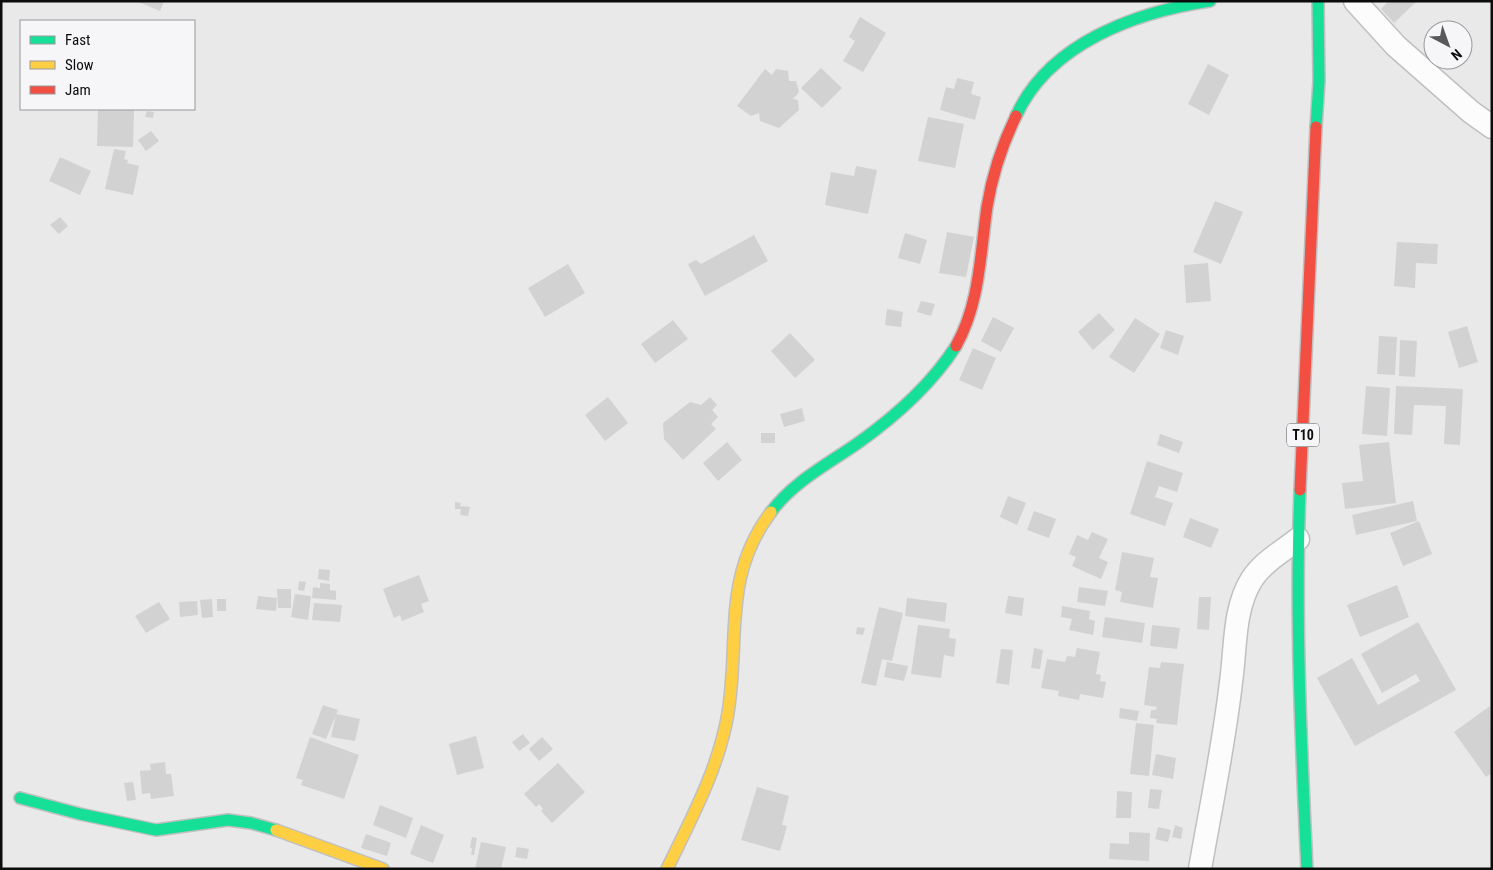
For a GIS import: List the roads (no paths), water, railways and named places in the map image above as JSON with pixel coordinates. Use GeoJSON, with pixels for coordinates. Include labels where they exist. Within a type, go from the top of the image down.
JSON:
{"type":"FeatureCollection","features":[{"type":"Feature","properties":{"kind":"main road"},"geometry":{"type":"LineString","coordinates":[[667,869],[695,810],[722,741],[731,692],[735,598],[740,572],[749,546],[774,505],[790,490],[900,412],[926,387],[949,359],[969,317],[977,286],[987,204],[996,168],[1008,134],[1034,85],[1059,62],[1101,33],[1135,16],[1178,5],[1210,1]]}},
{"type":"Feature","properties":{"kind":"main road","name":"T10"},"geometry":{"type":"LineString","coordinates":[[1307,869],[1301,752],[1298,539],[1310,227],[1319,81],[1318,1]]}},
{"type":"Feature","properties":{"kind":"main road"},"geometry":{"type":"LineString","coordinates":[[20,798],[156,830],[228,820],[251,823],[283,832],[383,869]]}},
{"type":"Feature","properties":{"kind":"street"},"geometry":{"type":"LineString","coordinates":[[1355,1],[1402,52],[1471,112],[1492,127]]}},
{"type":"Feature","properties":{"kind":"street"},"geometry":{"type":"LineString","coordinates":[[1200,869],[1232,680],[1233,643],[1244,595],[1252,578],[1263,566],[1298,539]]}}]}
